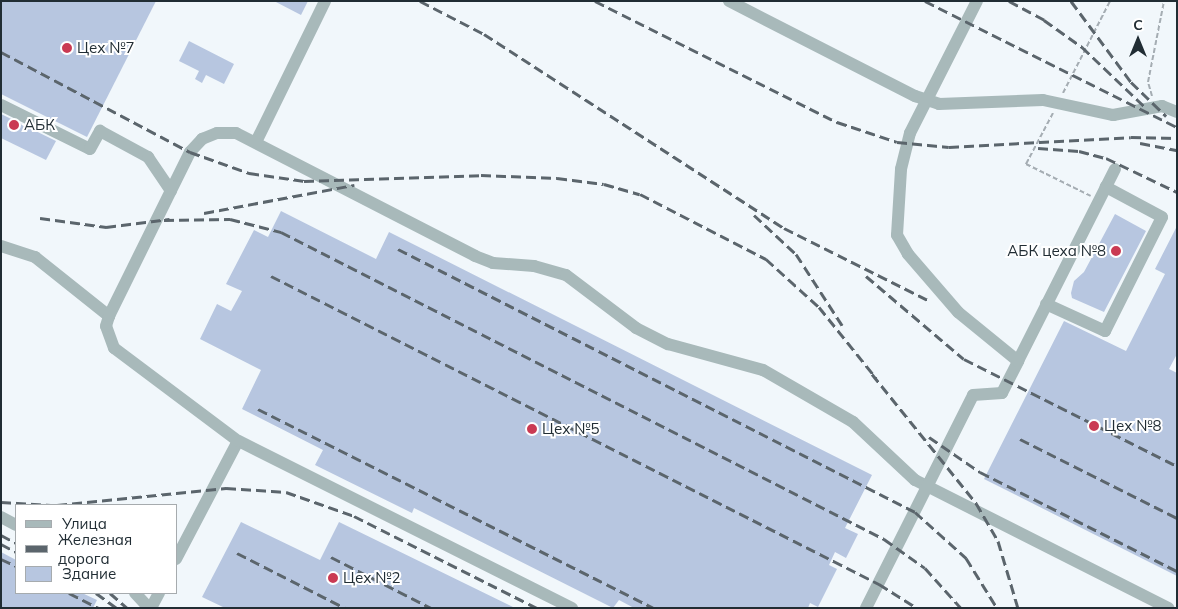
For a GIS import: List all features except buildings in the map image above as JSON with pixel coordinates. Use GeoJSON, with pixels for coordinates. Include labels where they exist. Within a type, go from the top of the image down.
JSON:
{"type":"FeatureCollection","features":[{"type":"Feature","properties":{"kind":"street"},"geometry":{"type":"LineString","coordinates":[[256,142],[325,1]]}},
{"type":"Feature","properties":{"kind":"street"},"geometry":{"type":"LineString","coordinates":[[729,1],[925,100],[956,105],[1060,101],[1123,116],[1162,106],[1177,112]]}},
{"type":"Feature","properties":{"kind":"street"},"geometry":{"type":"LineString","coordinates":[[977,1],[925,100],[903,157],[897,235],[908,254],[958,312],[1018,361]]}},
{"type":"Feature","properties":{"kind":"street"},"geometry":{"type":"LineString","coordinates":[[1,105],[90,149],[100,131],[148,157],[171,191]]}},
{"type":"Feature","properties":{"kind":"street"},"geometry":{"type":"LineString","coordinates":[[572,608],[238,441],[114,348],[106,326],[109,316],[190,152],[202,138],[226,132],[256,142],[324,180],[475,256],[493,263],[534,266],[566,275],[636,328],[668,344],[763,370],[854,422],[895,464],[927,486],[1168,608]]}},
{"type":"Feature","properties":{"kind":"street"},"geometry":{"type":"LineString","coordinates":[[866,608],[973,395],[1002,393],[1116,169]]}},
{"type":"Feature","properties":{"kind":"street"},"geometry":{"type":"LineString","coordinates":[[1046,304],[1105,331],[1162,217],[1106,187]]}},
{"type":"Feature","properties":{"kind":"street"},"geometry":{"type":"LineString","coordinates":[[1,246],[35,257],[109,316]]}},
{"type":"Feature","properties":{"kind":"street"},"geometry":{"type":"LineString","coordinates":[[178,555],[238,441]]}},
{"type":"Feature","properties":{"kind":"street"},"geometry":{"type":"LineString","coordinates":[[1,517],[15,524]]}},
{"type":"Feature","properties":{"kind":"street"},"geometry":{"type":"LineString","coordinates":[[136,594],[150,608],[158,594]]}},
{"type":"Feature","properties":{"kind":"path"},"geometry":{"type":"LineString","coordinates":[[1060,99],[1110,1]]}},
{"type":"Feature","properties":{"kind":"path"},"geometry":{"type":"LineString","coordinates":[[1153,99],[1148,82],[1164,1]]}},
{"type":"Feature","properties":{"kind":"path"},"geometry":{"type":"LineString","coordinates":[[1055,108],[1026,164],[1100,200]]}},
{"type":"Feature","properties":{"kind":"railway"},"geometry":{"type":"LineString","coordinates":[[420,1],[484,34],[784,228],[928,300]]}},
{"type":"Feature","properties":{"kind":"railway"},"geometry":{"type":"LineString","coordinates":[[595,1],[837,122],[897,142],[949,147],[1131,137],[1177,138]]}},
{"type":"Feature","properties":{"kind":"railway"},"geometry":{"type":"LineString","coordinates":[[925,1],[1177,127]]}},
{"type":"Feature","properties":{"kind":"railway"},"geometry":{"type":"LineString","coordinates":[[1009,1],[1044,20],[1082,47],[1145,107]]}},
{"type":"Feature","properties":{"kind":"railway"},"geometry":{"type":"LineString","coordinates":[[1071,1],[1131,82],[1166,116]]}},
{"type":"Feature","properties":{"kind":"railway"},"geometry":{"type":"LineString","coordinates":[[1,52],[190,152],[249,173],[304,181],[481,175],[557,178],[604,184],[640,194],[766,259],[819,307],[876,378]]}},
{"type":"Feature","properties":{"kind":"railway"},"geometry":{"type":"LineString","coordinates":[[1140,143],[1177,150]]}},
{"type":"Feature","properties":{"kind":"railway"},"geometry":{"type":"LineString","coordinates":[[1038,148],[1079,151],[1106,158],[1177,192]]}},
{"type":"Feature","properties":{"kind":"railway"},"geometry":{"type":"LineString","coordinates":[[204,213],[354,185]]}},
{"type":"Feature","properties":{"kind":"railway"},"geometry":{"type":"LineString","coordinates":[[754,215],[796,254],[842,325]]}},
{"type":"Feature","properties":{"kind":"railway"},"geometry":{"type":"LineString","coordinates":[[40,218],[106,227],[170,219]]}},
{"type":"Feature","properties":{"kind":"railway"},"geometry":{"type":"LineString","coordinates":[[164,220],[230,219],[281,232],[884,539],[925,568],[961,608]]}},
{"type":"Feature","properties":{"kind":"railway"},"geometry":{"type":"LineString","coordinates":[[398,249],[915,512],[966,558],[997,608]]}},
{"type":"Feature","properties":{"kind":"railway"},"geometry":{"type":"LineString","coordinates":[[271,276],[879,584],[917,608]]}},
{"type":"Feature","properties":{"kind":"railway"},"geometry":{"type":"LineString","coordinates":[[866,276],[964,359],[1177,466]]}},
{"type":"Feature","properties":{"kind":"railway"},"geometry":{"type":"LineString","coordinates":[[872,374],[976,503],[998,541],[1018,608]]}},
{"type":"Feature","properties":{"kind":"railway"},"geometry":{"type":"LineString","coordinates":[[258,409],[653,608]]}},
{"type":"Feature","properties":{"kind":"railway"},"geometry":{"type":"LineString","coordinates":[[929,437],[980,472],[1177,571]]}},
{"type":"Feature","properties":{"kind":"railway"},"geometry":{"type":"LineString","coordinates":[[1020,439],[1177,518]]}},
{"type":"Feature","properties":{"kind":"railway"},"geometry":{"type":"LineString","coordinates":[[67,504],[226,488],[286,492],[354,516],[537,608]]}},
{"type":"Feature","properties":{"kind":"railway"},"geometry":{"type":"LineString","coordinates":[[1,502],[34,504]]}},
{"type":"Feature","properties":{"kind":"railway"},"geometry":{"type":"LineString","coordinates":[[1,535],[15,542]]}},
{"type":"Feature","properties":{"kind":"railway"},"geometry":{"type":"LineString","coordinates":[[1,544],[15,551]]}},
{"type":"Feature","properties":{"kind":"railway"},"geometry":{"type":"LineString","coordinates":[[237,553],[345,608]]}},
{"type":"Feature","properties":{"kind":"railway"},"geometry":{"type":"LineString","coordinates":[[331,557],[431,608]]}},
{"type":"Feature","properties":{"kind":"railway"},"geometry":{"type":"LineString","coordinates":[[1,559],[15,566]]}},
{"type":"Feature","properties":{"kind":"railway"},"geometry":{"type":"LineString","coordinates":[[71,594],[99,608]]}},
{"type":"Feature","properties":{"kind":"railway"},"geometry":{"type":"LineString","coordinates":[[97,594],[117,608]]}},
{"type":"Feature","properties":{"kind":"railway"},"geometry":{"type":"LineString","coordinates":[[111,594],[127,608]]}},
{"type":"Feature","properties":{"kind":"place","name":"Цех №7"},"geometry":{"type":"Point","coordinates":[67,48]}},
{"type":"Feature","properties":{"kind":"place","name":"АБК"},"geometry":{"type":"Point","coordinates":[14,125]}},
{"type":"Feature","properties":{"kind":"place","name":"АБК цеха №8"},"geometry":{"type":"Point","coordinates":[1116,251]}},
{"type":"Feature","properties":{"kind":"place","name":"Цех №8"},"geometry":{"type":"Point","coordinates":[1094,426]}},
{"type":"Feature","properties":{"kind":"place","name":"Цех №5"},"geometry":{"type":"Point","coordinates":[532,429]}},
{"type":"Feature","properties":{"kind":"place","name":"Цех №2"},"geometry":{"type":"Point","coordinates":[333,578]}}]}
